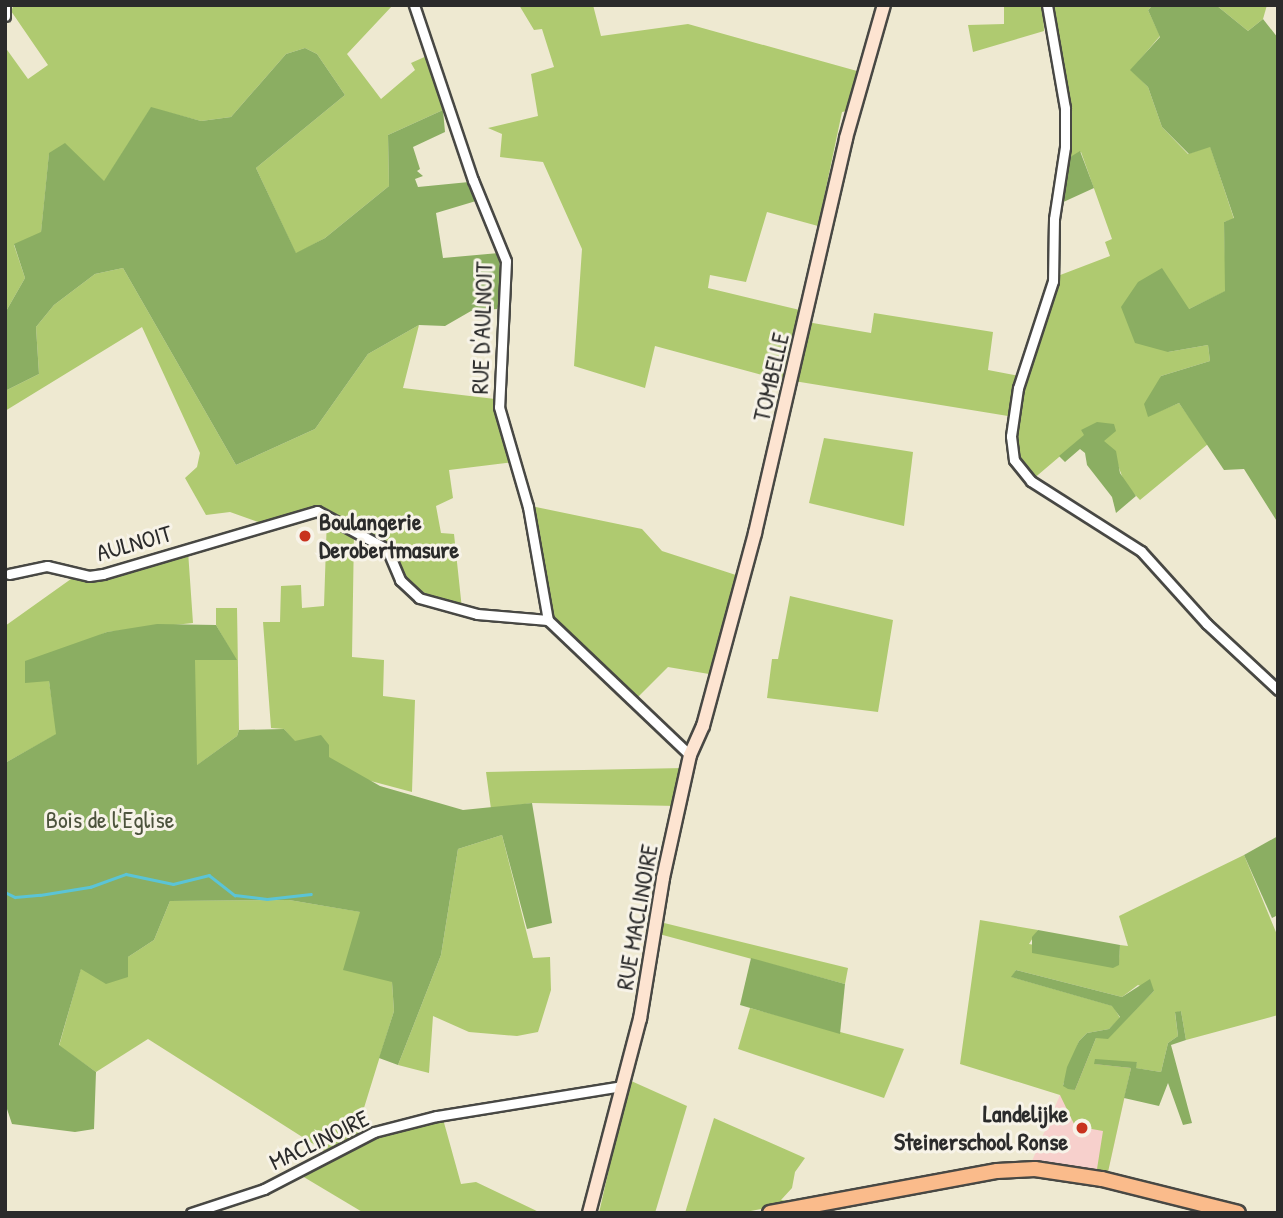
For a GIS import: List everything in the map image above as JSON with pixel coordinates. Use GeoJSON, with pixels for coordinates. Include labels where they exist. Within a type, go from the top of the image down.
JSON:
{"type":"FeatureCollection","features":[{"type":"Feature","properties":{"kind":"main road"},"geometry":{"type":"LineString","coordinates":[[770,1213],[986,1173],[1035,1169],[1074,1172],[1238,1213]]}},
{"type":"Feature","properties":{"kind":"street","name":"RUE D'AULNOIT"},"geometry":{"type":"LineString","coordinates":[[414,5],[473,180],[506,261],[499,407],[531,518],[548,620]]}},
{"type":"Feature","properties":{"kind":"street","name":"TOMBELLE"},"geometry":{"type":"LineString","coordinates":[[690,755],[703,726],[755,533],[846,138],[884,5]]}},
{"type":"Feature","properties":{"kind":"street"},"geometry":{"type":"LineString","coordinates":[[1047,5],[1065,108],[1065,148],[1054,219],[1053,281],[1026,356],[1013,413],[1011,451],[1016,466],[1054,497],[1141,551],[1207,624],[1278,690]]}},
{"type":"Feature","properties":{"kind":"street"},"geometry":{"type":"LineString","coordinates":[[5,6],[5,16]]}},
{"type":"Feature","properties":{"kind":"street","name":"AULNOIT"},"geometry":{"type":"LineString","coordinates":[[9,574],[47,566],[89,576],[103,575],[188,547],[323,512],[387,549],[400,580],[419,598],[477,614],[548,620]]}},
{"type":"Feature","properties":{"kind":"street"},"geometry":{"type":"LineString","coordinates":[[548,620],[690,755]]}},
{"type":"Feature","properties":{"kind":"street","name":"RUE MACLINOIRE"},"geometry":{"type":"LineString","coordinates":[[589,1213],[647,985],[663,878],[690,755]]}},
{"type":"Feature","properties":{"kind":"street","name":"MACLINOIRE"},"geometry":{"type":"LineString","coordinates":[[191,1213],[264,1189],[374,1132],[467,1111],[622,1086]]}},
{"type":"Feature","properties":{"kind":"shaded area","name":"Landelijke Steinerschool Ronse"},"geometry":{"type":"Polygon","coordinates":[[[1087,1059],[1131,1068],[1108,1172],[1032,1161],[1060,1095],[1087,1059]]]}},
{"type":"Feature","properties":{"kind":"green space"},"geometry":{"type":"Polygon","coordinates":[[[14,5],[393,5],[347,54],[381,99],[415,70],[411,63],[429,55],[443,110],[388,135],[389,186],[325,238],[296,254],[256,168],[345,95],[317,54],[305,48],[286,54],[231,117],[201,121],[151,108],[104,182],[49,154],[41,233],[14,245],[25,278],[5,313],[5,47],[28,79],[48,65],[11,11],[14,5]]]}},
{"type":"Feature","properties":{"kind":"green space"},"geometry":{"type":"Polygon","coordinates":[[[519,5],[593,5],[601,36],[688,24],[857,71],[847,111],[842,112],[818,226],[767,212],[746,282],[710,275],[708,288],[804,311],[798,320],[785,379],[788,382],[655,346],[645,388],[574,366],[582,249],[543,162],[500,157],[502,134],[488,128],[538,116],[531,74],[554,67],[542,29],[534,30],[519,5]]]}},
{"type":"Feature","properties":{"kind":"green space"},"geometry":{"type":"Polygon","coordinates":[[[1004,5],[1043,5],[1044,31],[973,52],[968,25],[1004,24],[1004,5]]]}},
{"type":"Feature","properties":{"kind":"green space"},"geometry":{"type":"Polygon","coordinates":[[[1050,5],[1153,5],[1148,10],[1160,36],[1131,70],[1148,87],[1162,127],[1188,154],[1210,146],[1234,219],[1224,222],[1226,291],[1189,309],[1168,352],[1208,345],[1210,361],[1161,376],[1148,416],[1179,403],[1208,444],[1140,500],[1125,484],[1116,460],[1081,430],[1085,435],[1032,480],[1015,459],[1015,409],[1055,277],[1110,256],[1105,242],[1112,239],[1081,152],[1067,159],[1070,119],[1050,5]]]}},
{"type":"Feature","properties":{"kind":"green space"},"geometry":{"type":"Polygon","coordinates":[[[1153,5],[1216,5],[1248,31],[1263,19],[1278,38],[1278,523],[1244,469],[1224,470],[1179,403],[1148,417],[1144,404],[1161,376],[1210,361],[1208,345],[1168,352],[1135,343],[1121,307],[1138,282],[1162,268],[1189,309],[1225,291],[1224,222],[1234,218],[1210,147],[1189,154],[1162,127],[1148,87],[1130,70],[1160,37],[1148,10],[1153,5]]]}},
{"type":"Feature","properties":{"kind":"green space"},"geometry":{"type":"Polygon","coordinates":[[[1216,5],[1267,5],[1263,19],[1248,31],[1216,5]]]}},
{"type":"Feature","properties":{"kind":"green space"},"geometry":{"type":"Polygon","coordinates":[[[305,48],[317,54],[345,95],[256,168],[296,253],[325,238],[389,186],[388,135],[443,110],[445,132],[413,147],[420,169],[417,171],[423,176],[415,179],[418,187],[469,182],[476,201],[436,213],[443,258],[499,253],[501,297],[497,309],[471,311],[445,326],[419,325],[368,354],[315,429],[236,465],[123,268],[95,274],[54,305],[36,327],[39,374],[5,391],[5,313],[25,278],[14,244],[41,232],[49,153],[65,143],[104,181],[151,107],[201,121],[231,117],[286,54],[305,48]]]}},
{"type":"Feature","properties":{"kind":"green space"},"geometry":{"type":"Polygon","coordinates":[[[1080,151],[1094,188],[1059,204],[1067,159],[1080,151]]]}},
{"type":"Feature","properties":{"kind":"green space"},"geometry":{"type":"Polygon","coordinates":[[[123,268],[236,465],[315,429],[368,354],[419,325],[403,388],[495,399],[513,462],[449,470],[453,498],[436,506],[441,533],[454,534],[462,609],[406,585],[387,543],[322,506],[264,524],[230,512],[206,515],[185,478],[197,467],[200,453],[142,327],[5,411],[5,391],[39,374],[36,327],[54,305],[95,274],[123,268]]]}},
{"type":"Feature","properties":{"kind":"green space"},"geometry":{"type":"Polygon","coordinates":[[[874,313],[993,332],[988,370],[1019,376],[1008,416],[794,381],[807,322],[871,333],[874,313]]]}},
{"type":"Feature","properties":{"kind":"green space"},"geometry":{"type":"Polygon","coordinates":[[[1097,422],[1114,424],[1116,431],[1104,441],[1116,451],[1120,473],[1136,496],[1116,513],[1112,497],[1087,465],[1085,453],[1080,449],[1065,462],[1059,456],[1084,435],[1081,430],[1097,422]]]}},
{"type":"Feature","properties":{"kind":"green space"},"geometry":{"type":"Polygon","coordinates":[[[824,438],[913,452],[904,526],[809,503],[824,438]]]}},
{"type":"Feature","properties":{"kind":"green space"},"geometry":{"type":"Polygon","coordinates":[[[531,506],[642,529],[662,551],[739,576],[709,674],[668,667],[636,699],[553,617],[531,506]]]}},
{"type":"Feature","properties":{"kind":"green space"},"geometry":{"type":"Polygon","coordinates":[[[327,516],[354,533],[352,657],[384,660],[383,696],[415,700],[412,792],[367,780],[294,741],[284,729],[271,728],[263,622],[280,622],[281,586],[301,585],[302,608],[324,606],[327,516]]]}},
{"type":"Feature","properties":{"kind":"green space"},"geometry":{"type":"Polygon","coordinates":[[[188,551],[193,623],[107,632],[84,642],[49,681],[57,734],[5,763],[5,626],[78,574],[91,578],[188,551]]]}},
{"type":"Feature","properties":{"kind":"green space"},"geometry":{"type":"Polygon","coordinates":[[[790,596],[893,620],[878,712],[767,698],[772,659],[778,659],[790,596]]]}},
{"type":"Feature","properties":{"kind":"green space"},"geometry":{"type":"Polygon","coordinates":[[[216,608],[237,608],[239,730],[237,736],[196,766],[194,659],[236,660],[216,625],[216,608]]]}},
{"type":"Feature","properties":{"kind":"green space","name":"Bois de l'Eglise"},"geometry":{"type":"Polygon","coordinates":[[[157,624],[216,625],[237,660],[195,660],[197,765],[237,736],[239,730],[284,729],[295,741],[321,735],[329,745],[329,757],[380,786],[463,810],[532,803],[552,923],[527,929],[502,835],[458,849],[441,955],[398,1065],[379,1058],[394,1011],[392,982],[343,970],[360,912],[289,900],[170,901],[154,940],[128,957],[128,977],[106,984],[81,969],[59,1045],[96,1072],[94,1129],[75,1132],[12,1124],[5,1103],[5,763],[56,734],[49,681],[25,683],[25,661],[107,632],[157,624]]]}},
{"type":"Feature","properties":{"kind":"green space"},"geometry":{"type":"Polygon","coordinates":[[[684,768],[677,806],[532,803],[491,809],[486,772],[684,768]]]}},
{"type":"Feature","properties":{"kind":"green space"},"geometry":{"type":"Polygon","coordinates":[[[502,835],[533,958],[550,957],[551,990],[538,1032],[517,1036],[469,1032],[433,1016],[429,1073],[398,1065],[441,955],[458,849],[502,835]]]}},
{"type":"Feature","properties":{"kind":"green space"},"geometry":{"type":"Polygon","coordinates":[[[1278,836],[1278,915],[1272,918],[1244,855],[1278,836]]]}},
{"type":"Feature","properties":{"kind":"green space"},"geometry":{"type":"Polygon","coordinates":[[[1244,855],[1278,937],[1278,1015],[1186,1040],[1181,1011],[1175,1013],[1178,1036],[1168,1043],[1161,1072],[1135,1068],[1137,1062],[1095,1064],[1131,1068],[1108,1172],[1097,1169],[1103,1131],[1075,1126],[1060,1095],[960,1064],[980,920],[1038,930],[1029,944],[1119,961],[1120,945],[1128,946],[1119,916],[1244,855]],[[1016,970],[1012,977],[1113,1006],[1120,1018],[1109,1029],[1087,1033],[1079,1041],[1063,1085],[1075,1090],[1096,1038],[1108,1038],[1154,991],[1138,985],[1122,997],[1016,970]]]}},
{"type":"Feature","properties":{"kind":"green space"},"geometry":{"type":"Polygon","coordinates":[[[289,900],[361,912],[392,982],[394,1011],[359,1124],[373,1131],[329,1154],[148,1039],[96,1072],[59,1046],[81,968],[128,957],[154,940],[170,901],[289,900]]]}},
{"type":"Feature","properties":{"kind":"green space"},"geometry":{"type":"Polygon","coordinates":[[[660,922],[848,968],[845,984],[659,934],[660,922]]]}},
{"type":"Feature","properties":{"kind":"green space"},"geometry":{"type":"Polygon","coordinates":[[[1038,930],[1120,945],[1119,965],[1113,968],[1032,953],[1032,937],[1038,930]]]}},
{"type":"Feature","properties":{"kind":"green space"},"geometry":{"type":"Polygon","coordinates":[[[751,958],[845,984],[840,1034],[740,1005],[751,958]]]}},
{"type":"Feature","properties":{"kind":"green space"},"geometry":{"type":"Polygon","coordinates":[[[1016,970],[1122,997],[1150,979],[1154,991],[1108,1039],[1096,1038],[1075,1090],[1068,1089],[1063,1086],[1067,1067],[1079,1041],[1087,1033],[1109,1029],[1120,1017],[1112,1006],[1011,977],[1016,970]]]}},
{"type":"Feature","properties":{"kind":"green space"},"geometry":{"type":"Polygon","coordinates":[[[750,1008],[904,1049],[884,1098],[738,1049],[750,1008]]]}},
{"type":"Feature","properties":{"kind":"green space"},"geometry":{"type":"Polygon","coordinates":[[[1181,1011],[1186,1040],[1171,1045],[1192,1123],[1183,1125],[1168,1083],[1159,1106],[1124,1098],[1131,1068],[1094,1064],[1095,1059],[1137,1062],[1136,1068],[1161,1072],[1168,1043],[1178,1036],[1175,1012],[1181,1011]]]}},
{"type":"Feature","properties":{"kind":"green space"},"geometry":{"type":"Polygon","coordinates":[[[629,1080],[687,1106],[655,1213],[599,1213],[629,1080]]]}},
{"type":"Feature","properties":{"kind":"green space"},"geometry":{"type":"Polygon","coordinates":[[[714,1118],[805,1158],[795,1172],[792,1188],[781,1200],[798,1202],[740,1213],[685,1213],[714,1118]]]}},
{"type":"Feature","properties":{"kind":"green space"},"geometry":{"type":"Polygon","coordinates":[[[443,1119],[461,1184],[476,1182],[541,1213],[364,1213],[297,1173],[385,1131],[443,1119]]]}},
{"type":"Feature","properties":{"kind":"waterway"},"geometry":{"type":"LineString","coordinates":[[5,892],[15,897],[40,895],[90,887],[126,874],[173,884],[209,875],[235,895],[267,899],[311,894]]}},
{"type":"Feature","properties":{"kind":"place","name":"Boulangerie Derobertmasure"},"geometry":{"type":"Point","coordinates":[305,536]}},
{"type":"Feature","properties":{"kind":"place","name":"Landelijke Steinerschool Ronse"},"geometry":{"type":"Point","coordinates":[1082,1128]}}]}
